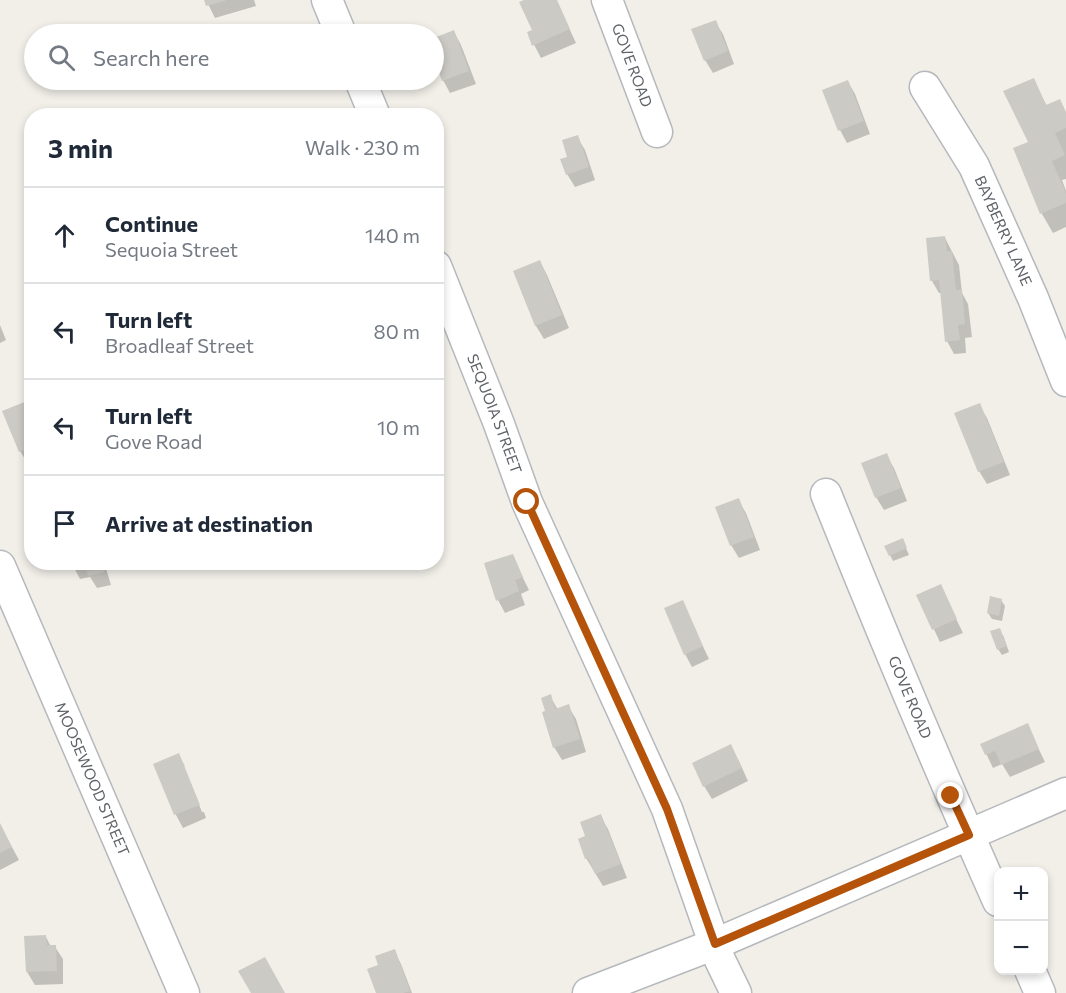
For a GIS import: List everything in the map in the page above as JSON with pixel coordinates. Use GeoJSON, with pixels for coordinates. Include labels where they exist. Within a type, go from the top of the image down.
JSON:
{"type":"FeatureCollection","features":[{"type":"Feature","properties":{"kind":"street"},"geometry":{"type":"LineString","coordinates":[[327,0],[337,24]]}},
{"type":"Feature","properties":{"kind":"street","name":"GOVE ROAD"},"geometry":{"type":"LineString","coordinates":[[607,0],[657,132]]}},
{"type":"Feature","properties":{"kind":"street","name":"BAYBERRY LANE"},"geometry":{"type":"LineString","coordinates":[[925,87],[974,166],[1033,298],[1066,381]]}},
{"type":"Feature","properties":{"kind":"street"},"geometry":{"type":"LineString","coordinates":[[364,90],[372,108]]}},
{"type":"Feature","properties":{"kind":"street","name":"SEQUOIA STREET"},"geometry":{"type":"LineString","coordinates":[[444,286],[499,424],[527,502],[667,809],[720,960],[736,993]]}},
{"type":"Feature","properties":{"kind":"street","name":"GOVE ROAD"},"geometry":{"type":"LineString","coordinates":[[826,494],[858,576],[994,890]]}},
{"type":"Feature","properties":{"kind":"street","name":"MOOSEWOOD STREET"},"geometry":{"type":"LineString","coordinates":[[0,566],[184,993]]}},
{"type":"Feature","properties":{"kind":"street"},"geometry":{"type":"LineString","coordinates":[[588,993],[715,944],[1066,793]]}},
{"type":"Feature","properties":{"kind":"street"},"geometry":{"type":"LineString","coordinates":[[1032,975],[1040,993]]}},
{"type":"Feature","properties":{"kind":"building"},"geometry":{"type":"Polygon","coordinates":[[[204,0],[225,0],[225,1],[206,6],[204,0]]]}},
{"type":"Feature","properties":{"kind":"building"},"geometry":{"type":"Polygon","coordinates":[[[557,0],[570,29],[532,46],[527,32],[532,30],[519,2],[557,0]]]}},
{"type":"Feature","properties":{"kind":"building"},"geometry":{"type":"Polygon","coordinates":[[[716,20],[728,51],[704,61],[691,29],[716,20]]]}},
{"type":"Feature","properties":{"kind":"building"},"geometry":{"type":"Polygon","coordinates":[[[454,30],[469,71],[444,80],[444,34],[454,30]]]}},
{"type":"Feature","properties":{"kind":"building"},"geometry":{"type":"Polygon","coordinates":[[[1034,78],[1046,105],[1060,99],[1066,112],[1066,128],[1055,133],[1065,155],[1052,161],[1066,193],[1066,203],[1040,214],[1013,148],[1028,142],[1003,91],[1034,78]]]}},
{"type":"Feature","properties":{"kind":"building"},"geometry":{"type":"Polygon","coordinates":[[[848,80],[864,121],[838,131],[822,90],[848,80]]]}},
{"type":"Feature","properties":{"kind":"building"},"geometry":{"type":"Polygon","coordinates":[[[578,135],[589,167],[566,175],[560,159],[567,157],[562,140],[578,135]]]}},
{"type":"Feature","properties":{"kind":"building"},"geometry":{"type":"Polygon","coordinates":[[[945,236],[947,251],[952,251],[956,290],[962,289],[965,324],[958,325],[960,340],[945,342],[939,280],[930,281],[926,238],[945,236]]]}},
{"type":"Feature","properties":{"kind":"building"},"geometry":{"type":"Polygon","coordinates":[[[540,260],[562,315],[535,326],[513,271],[540,260]]]}},
{"type":"Feature","properties":{"kind":"building"},"geometry":{"type":"Polygon","coordinates":[[[24,402],[24,450],[19,452],[2,411],[24,402]]]}},
{"type":"Feature","properties":{"kind":"building"},"geometry":{"type":"Polygon","coordinates":[[[980,403],[1004,462],[978,472],[954,413],[980,403]]]}},
{"type":"Feature","properties":{"kind":"building"},"geometry":{"type":"Polygon","coordinates":[[[887,453],[901,488],[875,498],[861,463],[887,453]]]}},
{"type":"Feature","properties":{"kind":"building"},"geometry":{"type":"Polygon","coordinates":[[[739,498],[754,537],[730,546],[715,507],[739,498]]]}},
{"type":"Feature","properties":{"kind":"building"},"geometry":{"type":"Polygon","coordinates":[[[903,538],[907,548],[889,556],[884,546],[903,538]]]}},
{"type":"Feature","properties":{"kind":"building"},"geometry":{"type":"Polygon","coordinates":[[[513,554],[523,577],[515,580],[519,591],[496,601],[484,563],[513,554]]]}},
{"type":"Feature","properties":{"kind":"building"},"geometry":{"type":"Polygon","coordinates":[[[86,570],[104,570],[104,572],[88,576],[86,570]]]}},
{"type":"Feature","properties":{"kind":"building"},"geometry":{"type":"Polygon","coordinates":[[[941,584],[957,619],[932,630],[916,595],[941,584]]]}},
{"type":"Feature","properties":{"kind":"building"},"geometry":{"type":"Polygon","coordinates":[[[990,596],[1002,599],[999,616],[987,613],[990,596]]]}},
{"type":"Feature","properties":{"kind":"building"},"geometry":{"type":"Polygon","coordinates":[[[683,600],[703,646],[684,655],[664,608],[683,600]]]}},
{"type":"Feature","properties":{"kind":"building"},"geometry":{"type":"Polygon","coordinates":[[[1000,628],[1007,646],[997,650],[990,631],[1000,628]]]}},
{"type":"Feature","properties":{"kind":"building"},"geometry":{"type":"Polygon","coordinates":[[[551,694],[555,709],[569,704],[580,739],[553,748],[542,712],[545,711],[541,698],[551,694]]]}},
{"type":"Feature","properties":{"kind":"building"},"geometry":{"type":"Polygon","coordinates":[[[1028,723],[1039,749],[1001,765],[995,751],[985,755],[980,744],[1028,723]]]}},
{"type":"Feature","properties":{"kind":"building"},"geometry":{"type":"Polygon","coordinates":[[[731,744],[742,768],[703,787],[692,763],[731,744]]]}},
{"type":"Feature","properties":{"kind":"building"},"geometry":{"type":"Polygon","coordinates":[[[179,753],[200,805],[174,815],[153,764],[179,753]]]}},
{"type":"Feature","properties":{"kind":"building"},"geometry":{"type":"Polygon","coordinates":[[[601,814],[621,864],[595,874],[588,858],[585,859],[578,839],[585,836],[580,822],[601,814]]]}},
{"type":"Feature","properties":{"kind":"building"},"geometry":{"type":"Polygon","coordinates":[[[0,823],[12,847],[0,853],[0,823]]]}},
{"type":"Feature","properties":{"kind":"building"},"geometry":{"type":"Polygon","coordinates":[[[46,935],[47,945],[56,945],[57,971],[26,972],[24,936],[46,935]]]}},
{"type":"Feature","properties":{"kind":"building"},"geometry":{"type":"Polygon","coordinates":[[[395,949],[410,991],[376,993],[367,969],[378,965],[375,956],[395,949]]]}},
{"type":"Feature","properties":{"kind":"building"},"geometry":{"type":"Polygon","coordinates":[[[265,957],[285,993],[251,993],[238,971],[265,957]]]}},
{"type":"Feature","properties":{"kind":"route"},"geometry":{"type":"LineString","coordinates":[[527,502],[667,809],[715,944],[969,835],[951,796]]}}]}
